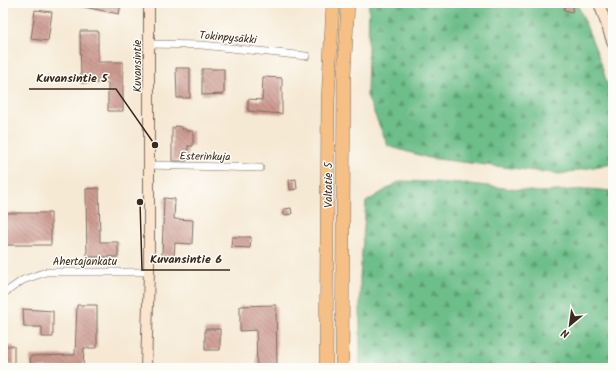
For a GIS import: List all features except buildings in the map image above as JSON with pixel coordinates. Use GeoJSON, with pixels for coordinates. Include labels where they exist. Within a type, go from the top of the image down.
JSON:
{"type":"FeatureCollection","features":[{"type":"Feature","properties":{"kind":"highway","name":"Valtatie 5"},"geometry":{"type":"LineString","coordinates":[[326,368],[328,100],[333,3]]}},
{"type":"Feature","properties":{"kind":"highway","name":"Valtatie 5"},"geometry":{"type":"LineString","coordinates":[[342,368],[344,75],[348,3]]}},
{"type":"Feature","properties":{"kind":"street","name":"Kuvansintie"},"geometry":{"type":"LineString","coordinates":[[146,368],[149,272],[149,3]]}},
{"type":"Feature","properties":{"kind":"street"},"geometry":{"type":"LineString","coordinates":[[599,3],[613,44]]}},
{"type":"Feature","properties":{"kind":"street","name":"Tokinpysäkki"},"geometry":{"type":"LineString","coordinates":[[148,44],[202,45],[306,56]]}},
{"type":"Feature","properties":{"kind":"street","name":"Esterinkuja"},"geometry":{"type":"LineString","coordinates":[[149,165],[260,168]]}},
{"type":"Feature","properties":{"kind":"street","name":"Ahertajankatu"},"geometry":{"type":"LineString","coordinates":[[3,294],[23,280],[46,272],[149,272]]}},
{"type":"Feature","properties":{"kind":"green space"},"geometry":{"type":"Polygon","coordinates":[[[369,3],[577,3],[600,60],[613,103],[613,163],[560,174],[429,158],[388,146],[367,96],[369,3]]]}},
{"type":"Feature","properties":{"kind":"green space"},"geometry":{"type":"Polygon","coordinates":[[[400,181],[461,183],[539,192],[588,189],[613,191],[613,368],[360,368],[360,277],[366,202],[400,181]]]}},
{"type":"Feature","properties":{"kind":"railway"},"geometry":{"type":"LineString","coordinates":[[3,19],[8,3]]}},
{"type":"Feature","properties":{"kind":"place","name":"Kuvansintie 5"},"geometry":{"type":"Point","coordinates":[155,145]}},
{"type":"Feature","properties":{"kind":"place","name":"Kuvansintie 6"},"geometry":{"type":"Point","coordinates":[140,202]}}]}
